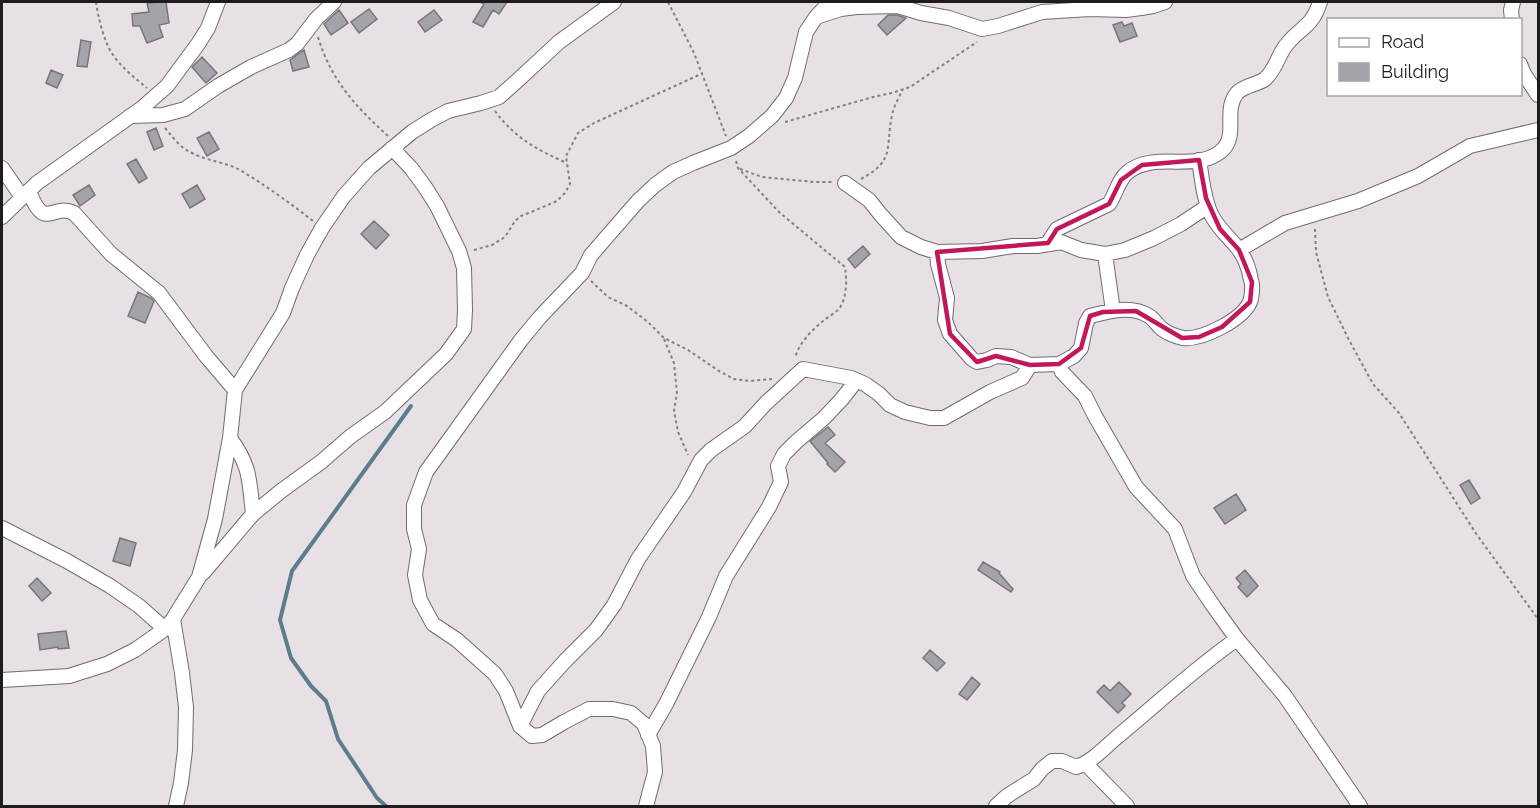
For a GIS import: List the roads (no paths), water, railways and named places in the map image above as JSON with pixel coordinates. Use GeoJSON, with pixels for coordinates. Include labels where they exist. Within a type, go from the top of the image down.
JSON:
{"type":"FeatureCollection","features":[{"type":"Feature","properties":{"kind":"street"},"geometry":{"type":"LineString","coordinates":[[2,217],[71,157],[156,96],[176,76],[198,44],[208,28],[218,2]]}},
{"type":"Feature","properties":{"kind":"street"},"geometry":{"type":"LineString","coordinates":[[130,116],[163,115],[185,109],[251,67],[289,50],[334,2]]}},
{"type":"Feature","properties":{"kind":"street"},"geometry":{"type":"LineString","coordinates":[[199,577],[215,519],[230,438],[235,390],[283,313],[292,288],[322,228],[344,196],[369,168],[394,146],[448,111],[499,97],[559,42],[614,2]]}},
{"type":"Feature","properties":{"kind":"street"},"geometry":{"type":"LineString","coordinates":[[646,807],[655,771],[653,746],[644,724],[631,713],[613,709],[589,709],[542,735],[532,736],[520,726],[506,691],[495,674],[457,640],[433,624],[420,600],[415,575],[419,549],[414,529],[414,505],[426,472],[521,340],[582,273],[591,255],[638,201],[673,172],[731,148],[772,116],[786,98],[795,78],[806,32],[830,2]]}},
{"type":"Feature","properties":{"kind":"street"},"geometry":{"type":"LineString","coordinates":[[816,18],[841,9],[898,6],[949,18],[982,29],[1042,12],[1090,9],[1126,10],[1165,2]]}},
{"type":"Feature","properties":{"kind":"street"},"geometry":{"type":"LineString","coordinates":[[1048,243],[1057,229],[1109,204],[1121,180],[1128,172],[1142,165],[1210,158],[1221,151],[1228,144],[1231,135],[1230,109],[1234,97],[1239,90],[1265,79],[1273,70],[1287,44],[1314,18],[1320,2]]}},
{"type":"Feature","properties":{"kind":"street"},"geometry":{"type":"LineString","coordinates":[[1512,18],[1513,2]]}},
{"type":"Feature","properties":{"kind":"street"},"geometry":{"type":"LineString","coordinates":[[1522,67],[1539,95]]}},
{"type":"Feature","properties":{"kind":"street"},"geometry":{"type":"LineString","coordinates":[[1239,250],[1285,223],[1358,201],[1418,176],[1470,147],[1539,130]]}},
{"type":"Feature","properties":{"kind":"street"},"geometry":{"type":"LineString","coordinates":[[2,680],[69,676],[107,664],[135,650],[169,624],[199,577],[253,514],[385,412],[446,354],[464,329],[464,268],[438,206],[394,146]]}},
{"type":"Feature","properties":{"kind":"street"},"geometry":{"type":"LineString","coordinates":[[937,252],[947,298],[945,320],[950,334],[977,362],[996,356],[1011,357],[1030,365],[1059,364],[1074,356],[1081,348],[1086,322],[1090,316],[1120,309],[1136,311],[1149,316],[1164,331],[1182,338],[1199,337],[1222,327],[1240,314],[1250,302],[1252,282],[1239,250],[1220,229],[1211,213],[1199,160]]}},
{"type":"Feature","properties":{"kind":"street"},"geometry":{"type":"LineString","coordinates":[[2,168],[36,207],[50,214],[66,210],[74,213],[111,254],[159,292],[206,356],[235,390]]}},
{"type":"Feature","properties":{"kind":"street"},"geometry":{"type":"LineString","coordinates":[[845,183],[869,200],[901,237],[937,252],[982,251],[1061,242],[1081,250],[1106,254],[1125,250],[1154,238],[1208,206]]}},
{"type":"Feature","properties":{"kind":"street"},"geometry":{"type":"LineString","coordinates":[[1106,254],[1113,311]]}},
{"type":"Feature","properties":{"kind":"street"},"geometry":{"type":"LineString","coordinates":[[1059,364],[1062,372],[1085,396],[1136,487],[1175,529],[1193,576],[1237,639],[1285,696],[1360,807]]}},
{"type":"Feature","properties":{"kind":"street"},"geometry":{"type":"LineString","coordinates":[[520,726],[538,691],[596,630],[614,605],[638,559],[684,492],[701,460],[745,426],[803,369],[851,378],[879,394],[890,405],[898,409],[930,418],[944,418],[990,392],[1022,378],[1030,365]]}},
{"type":"Feature","properties":{"kind":"street"},"geometry":{"type":"LineString","coordinates":[[648,735],[705,626],[726,576],[769,507],[781,482],[778,466],[784,454],[824,418],[856,381]]}},
{"type":"Feature","properties":{"kind":"street"},"geometry":{"type":"LineString","coordinates":[[230,438],[247,467],[253,514]]}},
{"type":"Feature","properties":{"kind":"street"},"geometry":{"type":"LineString","coordinates":[[2,528],[67,561],[169,624],[182,673],[186,707],[185,750],[176,807]]}},
{"type":"Feature","properties":{"kind":"street"},"geometry":{"type":"LineString","coordinates":[[996,807],[1007,796],[1034,779],[1052,762],[1062,760],[1076,768],[1086,764],[1215,654],[1237,639]]}},
{"type":"Feature","properties":{"kind":"street"},"geometry":{"type":"LineString","coordinates":[[1086,764],[1127,807]]}},
{"type":"Feature","properties":{"kind":"waterway"},"geometry":{"type":"LineString","coordinates":[[386,806],[377,798],[338,739],[326,701],[311,686],[291,658],[280,620],[292,571],[411,406]]}}]}
